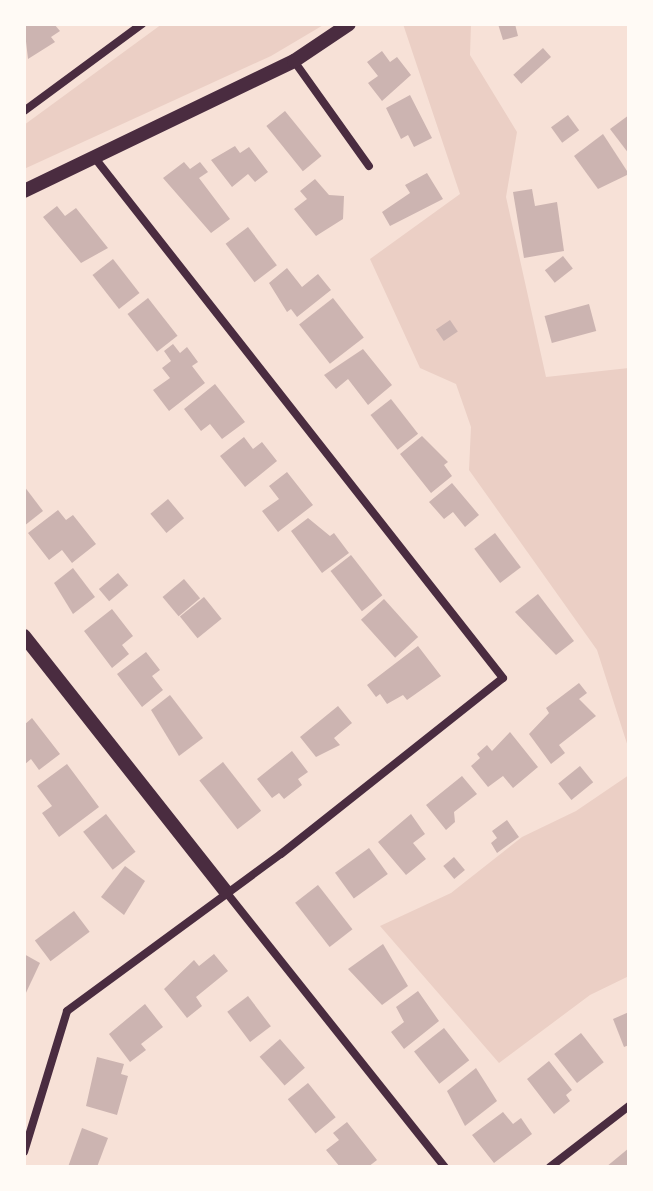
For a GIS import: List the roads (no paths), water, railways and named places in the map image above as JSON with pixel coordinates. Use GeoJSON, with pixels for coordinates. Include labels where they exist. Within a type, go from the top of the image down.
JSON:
{"type":"FeatureCollection","features":[{"type":"Feature","properties":{"kind":"street"},"geometry":{"type":"LineString","coordinates":[[24,111],[142,24]]}},
{"type":"Feature","properties":{"kind":"street"},"geometry":{"type":"LineString","coordinates":[[24,191],[294,61],[349,24]]}},
{"type":"Feature","properties":{"kind":"street"},"geometry":{"type":"LineString","coordinates":[[294,61],[369,166]]}},
{"type":"Feature","properties":{"kind":"street"},"geometry":{"type":"LineString","coordinates":[[24,1152],[67,1011],[503,678],[94,157]]}},
{"type":"Feature","properties":{"kind":"street"},"geometry":{"type":"LineString","coordinates":[[24,636],[445,1167]]}},
{"type":"Feature","properties":{"kind":"street"},"geometry":{"type":"LineString","coordinates":[[550,1167],[629,1106]]}}]}
